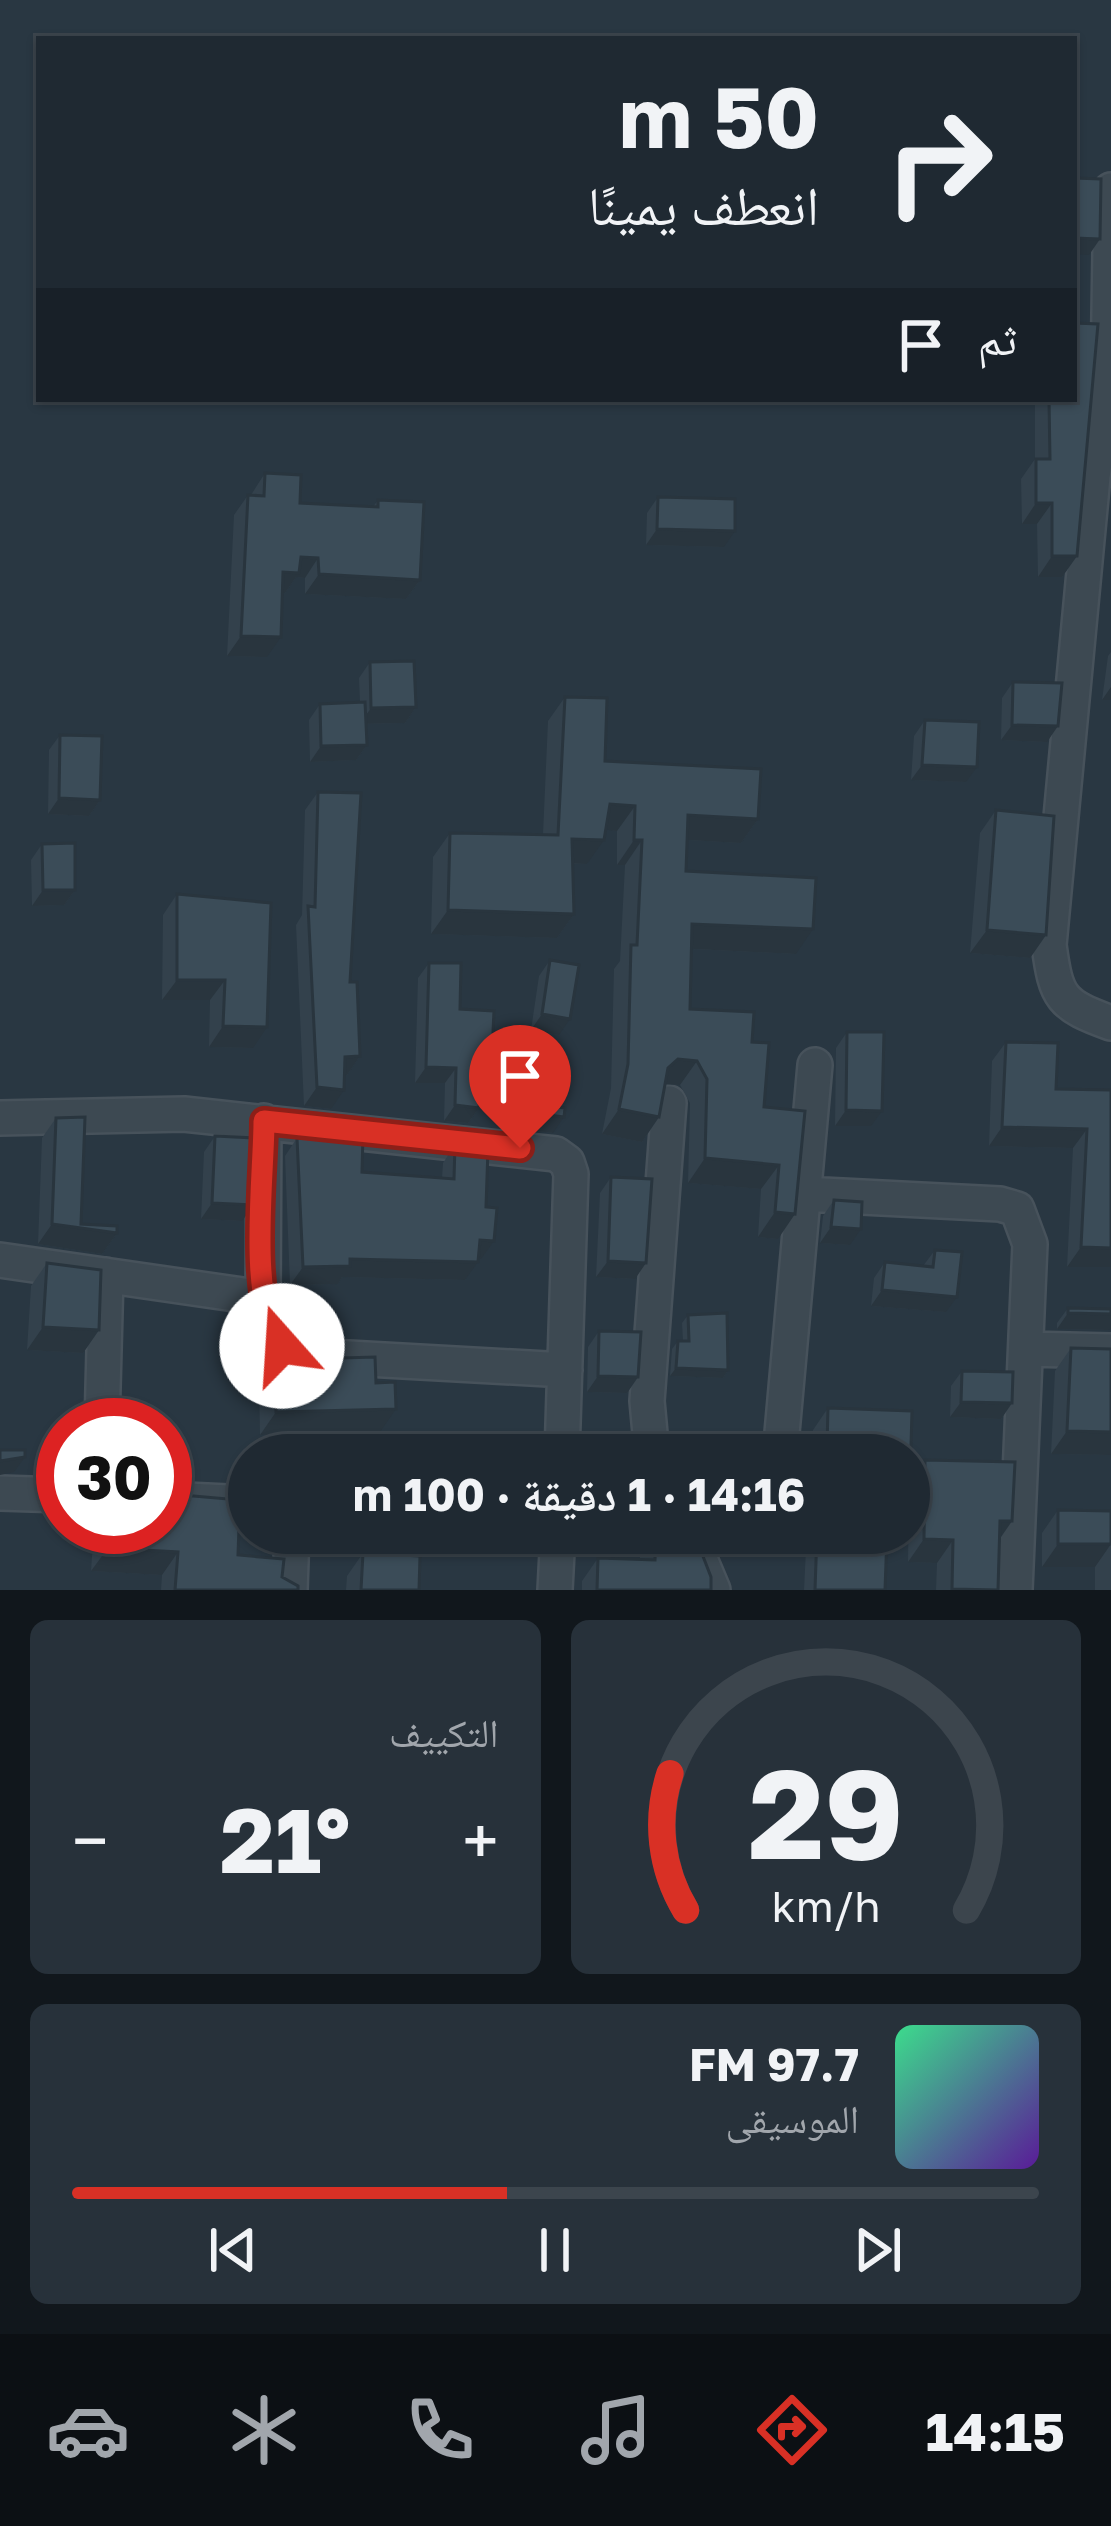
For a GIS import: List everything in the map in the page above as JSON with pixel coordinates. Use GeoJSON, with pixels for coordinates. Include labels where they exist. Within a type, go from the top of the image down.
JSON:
{"type":"FeatureCollection","features":[{"type":"Feature","properties":{"kind":"street"},"geometry":{"type":"LineString","coordinates":[[1111,190],[1108,374],[1093,476],[1049,945],[1054,984],[1069,1007],[1111,1023]]}},
{"type":"Feature","properties":{"kind":"street"},"geometry":{"type":"LineString","coordinates":[[782,1434],[815,1064]]}},
{"type":"Feature","properties":{"kind":"street"},"geometry":{"type":"LineString","coordinates":[[650,1434],[647,1401],[669,1103]]}},
{"type":"Feature","properties":{"kind":"street"},"geometry":{"type":"LineString","coordinates":[[0,1118],[184,1114],[520,1148],[567,1162],[572,1196],[563,1434]]}},
{"type":"Feature","properties":{"kind":"street"},"geometry":{"type":"LineString","coordinates":[[264,1121],[263,1298],[271,1333],[295,1355],[566,1370]]}},
{"type":"Feature","properties":{"kind":"street"},"geometry":{"type":"LineString","coordinates":[[803,1194],[1017,1209],[1030,1244],[1015,1590]]}},
{"type":"Feature","properties":{"kind":"street"},"geometry":{"type":"LineString","coordinates":[[0,1259],[263,1298]]}},
{"type":"Feature","properties":{"kind":"street"},"geometry":{"type":"LineString","coordinates":[[103,1398],[106,1275]]}},
{"type":"Feature","properties":{"kind":"street"},"geometry":{"type":"LineString","coordinates":[[1027,1349],[1111,1352]]}},
{"type":"Feature","properties":{"kind":"street"},"geometry":{"type":"LineString","coordinates":[[0,1493],[36,1494]]}},
{"type":"Feature","properties":{"kind":"street"},"geometry":{"type":"LineString","coordinates":[[192,1500],[228,1502]]}},
{"type":"Feature","properties":{"kind":"street"},"geometry":{"type":"LineString","coordinates":[[290,1590],[291,1554]]}},
{"type":"Feature","properties":{"kind":"street"},"geometry":{"type":"LineString","coordinates":[[555,1590],[558,1554]]}},
{"type":"Feature","properties":{"kind":"street"},"geometry":{"type":"LineString","coordinates":[[698,1554],[713,1590]]}},
{"type":"Feature","properties":{"kind":"building"},"geometry":{"type":"Polygon","coordinates":[[[1077,178],[1101,179],[1100,239],[1077,238],[1077,178]]]}},
{"type":"Feature","properties":{"kind":"building"},"geometry":{"type":"Polygon","coordinates":[[[1077,323],[1098,324],[1077,556],[1052,556],[1052,503],[1036,503],[1036,459],[1050,459],[1049,402],[1077,402],[1077,323]]]}},
{"type":"Feature","properties":{"kind":"building"},"geometry":{"type":"Polygon","coordinates":[[[265,473],[301,475],[300,503],[378,507],[378,500],[424,502],[420,580],[319,574],[318,558],[301,557],[299,573],[283,572],[281,637],[241,636],[248,495],[264,496],[265,473]]]}},
{"type":"Feature","properties":{"kind":"building"},"geometry":{"type":"Polygon","coordinates":[[[658,497],[735,499],[735,531],[657,529],[658,497]]]}},
{"type":"Feature","properties":{"kind":"building"},"geometry":{"type":"Polygon","coordinates":[[[414,661],[416,707],[371,708],[370,662],[414,661]]]}},
{"type":"Feature","properties":{"kind":"building"},"geometry":{"type":"Polygon","coordinates":[[[1013,682],[1062,683],[1058,726],[1012,725],[1013,682]]]}},
{"type":"Feature","properties":{"kind":"building"},"geometry":{"type":"Polygon","coordinates":[[[565,697],[607,698],[605,761],[761,769],[758,819],[688,815],[686,871],[816,878],[813,929],[692,924],[690,1009],[754,1012],[752,1042],[769,1043],[764,1107],[805,1111],[795,1214],[775,1212],[779,1165],[705,1158],[707,1079],[697,1061],[678,1059],[668,1068],[659,1117],[619,1109],[628,1064],[631,945],[637,945],[642,840],[634,840],[635,806],[610,804],[604,840],[572,839],[574,914],[448,910],[450,833],[558,835],[565,697]]]}},
{"type":"Feature","properties":{"kind":"building"},"geometry":{"type":"Polygon","coordinates":[[[365,702],[367,745],[321,746],[320,704],[365,702]]]}},
{"type":"Feature","properties":{"kind":"building"},"geometry":{"type":"Polygon","coordinates":[[[925,720],[979,722],[977,767],[922,765],[925,720]]]}},
{"type":"Feature","properties":{"kind":"building"},"geometry":{"type":"Polygon","coordinates":[[[60,735],[102,736],[100,800],[59,798],[60,735]]]}},
{"type":"Feature","properties":{"kind":"building"},"geometry":{"type":"Polygon","coordinates":[[[318,792],[361,793],[350,982],[357,982],[360,1056],[345,1057],[344,1090],[317,1087],[308,906],[315,907],[318,792]]]}},
{"type":"Feature","properties":{"kind":"building"},"geometry":{"type":"Polygon","coordinates":[[[996,810],[1054,816],[1046,935],[987,930],[996,810]]]}},
{"type":"Feature","properties":{"kind":"building"},"geometry":{"type":"Polygon","coordinates":[[[75,843],[75,890],[43,890],[42,844],[75,843]]]}},
{"type":"Feature","properties":{"kind":"building"},"geometry":{"type":"Polygon","coordinates":[[[177,894],[271,903],[267,1027],[223,1026],[225,980],[177,980],[177,894]]]}},
{"type":"Feature","properties":{"kind":"building"},"geometry":{"type":"Polygon","coordinates":[[[550,960],[579,965],[570,1019],[542,1014],[550,960]]]}},
{"type":"Feature","properties":{"kind":"building"},"geometry":{"type":"Polygon","coordinates":[[[429,963],[461,963],[460,1009],[494,1011],[493,1032],[508,1032],[507,1064],[480,1063],[479,1108],[455,1105],[456,1068],[426,1067],[429,963]]]}},
{"type":"Feature","properties":{"kind":"building"},"geometry":{"type":"Polygon","coordinates":[[[847,1032],[884,1032],[882,1111],[846,1110],[847,1032]]]}},
{"type":"Feature","properties":{"kind":"building"},"geometry":{"type":"Polygon","coordinates":[[[1006,1042],[1058,1043],[1056,1089],[1111,1090],[1111,1248],[1081,1247],[1087,1129],[1002,1127],[1006,1042]]]}},
{"type":"Feature","properties":{"kind":"building"},"geometry":{"type":"Polygon","coordinates":[[[533,1104],[565,1108],[564,1117],[532,1113],[533,1104]]]}},
{"type":"Feature","properties":{"kind":"building"},"geometry":{"type":"Polygon","coordinates":[[[85,1117],[81,1224],[117,1226],[117,1233],[52,1224],[56,1118],[85,1117]]]}},
{"type":"Feature","properties":{"kind":"building"},"geometry":{"type":"Polygon","coordinates":[[[307,1129],[363,1135],[362,1172],[454,1179],[455,1145],[488,1149],[486,1207],[497,1208],[494,1241],[480,1240],[478,1262],[350,1259],[350,1266],[303,1267],[297,1138],[307,1138],[307,1129]]]}},
{"type":"Feature","properties":{"kind":"building"},"geometry":{"type":"Polygon","coordinates":[[[215,1136],[254,1138],[254,1205],[212,1203],[215,1136]]]}},
{"type":"Feature","properties":{"kind":"building"},"geometry":{"type":"Polygon","coordinates":[[[611,1177],[652,1179],[646,1263],[608,1261],[611,1177]]]}},
{"type":"Feature","properties":{"kind":"building"},"geometry":{"type":"Polygon","coordinates":[[[834,1200],[862,1202],[861,1229],[831,1227],[834,1200]]]}},
{"type":"Feature","properties":{"kind":"building"},"geometry":{"type":"Polygon","coordinates":[[[935,1250],[962,1252],[957,1297],[882,1290],[885,1262],[933,1267],[935,1250]]]}},
{"type":"Feature","properties":{"kind":"building"},"geometry":{"type":"Polygon","coordinates":[[[47,1263],[101,1270],[99,1330],[43,1327],[47,1263]]]}},
{"type":"Feature","properties":{"kind":"building"},"geometry":{"type":"Polygon","coordinates":[[[1068,1308],[1111,1309],[1111,1314],[1068,1313],[1068,1308]]]}},
{"type":"Feature","properties":{"kind":"building"},"geometry":{"type":"Polygon","coordinates":[[[727,1313],[728,1370],[676,1368],[678,1341],[689,1341],[688,1315],[727,1313]]]}},
{"type":"Feature","properties":{"kind":"building"},"geometry":{"type":"Polygon","coordinates":[[[599,1331],[641,1332],[638,1377],[598,1376],[599,1331]]]}},
{"type":"Feature","properties":{"kind":"building"},"geometry":{"type":"Polygon","coordinates":[[[1071,1348],[1111,1349],[1111,1432],[1067,1431],[1071,1348]]]}},
{"type":"Feature","properties":{"kind":"building"},"geometry":{"type":"Polygon","coordinates":[[[375,1357],[376,1383],[395,1382],[396,1409],[276,1412],[275,1360],[375,1357]]]}},
{"type":"Feature","properties":{"kind":"building"},"geometry":{"type":"Polygon","coordinates":[[[962,1371],[1013,1372],[1012,1403],[961,1402],[962,1371]]]}},
{"type":"Feature","properties":{"kind":"building"},"geometry":{"type":"Polygon","coordinates":[[[828,1408],[912,1411],[911,1434],[827,1434],[828,1408]]]}},
{"type":"Feature","properties":{"kind":"building"},"geometry":{"type":"Polygon","coordinates":[[[0,1450],[25,1450],[25,1457],[0,1461],[0,1450]]]}},
{"type":"Feature","properties":{"kind":"building"},"geometry":{"type":"Polygon","coordinates":[[[930,1460],[1015,1462],[1012,1521],[1000,1521],[998,1590],[952,1589],[953,1540],[930,1539],[930,1460]]]}},
{"type":"Feature","properties":{"kind":"building"},"geometry":{"type":"Polygon","coordinates":[[[192,1496],[228,1499],[228,1554],[284,1559],[282,1577],[298,1586],[298,1590],[175,1590],[178,1554],[192,1554],[192,1496]]]}},
{"type":"Feature","properties":{"kind":"building"},"geometry":{"type":"Polygon","coordinates":[[[1058,1510],[1111,1511],[1111,1544],[1058,1544],[1058,1510]]]}},
{"type":"Feature","properties":{"kind":"building"},"geometry":{"type":"Polygon","coordinates":[[[363,1554],[420,1556],[419,1590],[361,1590],[363,1554]]]}},
{"type":"Feature","properties":{"kind":"building"},"geometry":{"type":"Polygon","coordinates":[[[655,1554],[702,1554],[711,1590],[597,1590],[598,1558],[655,1560],[655,1554]]]}},
{"type":"Feature","properties":{"kind":"building"},"geometry":{"type":"Polygon","coordinates":[[[816,1554],[886,1554],[885,1590],[815,1590],[816,1554]]]}},
{"type":"Feature","properties":{"kind":"route"},"geometry":{"type":"LineString","coordinates":[[282,1346],[271,1333],[263,1298],[264,1121],[520,1148]]}}]}
